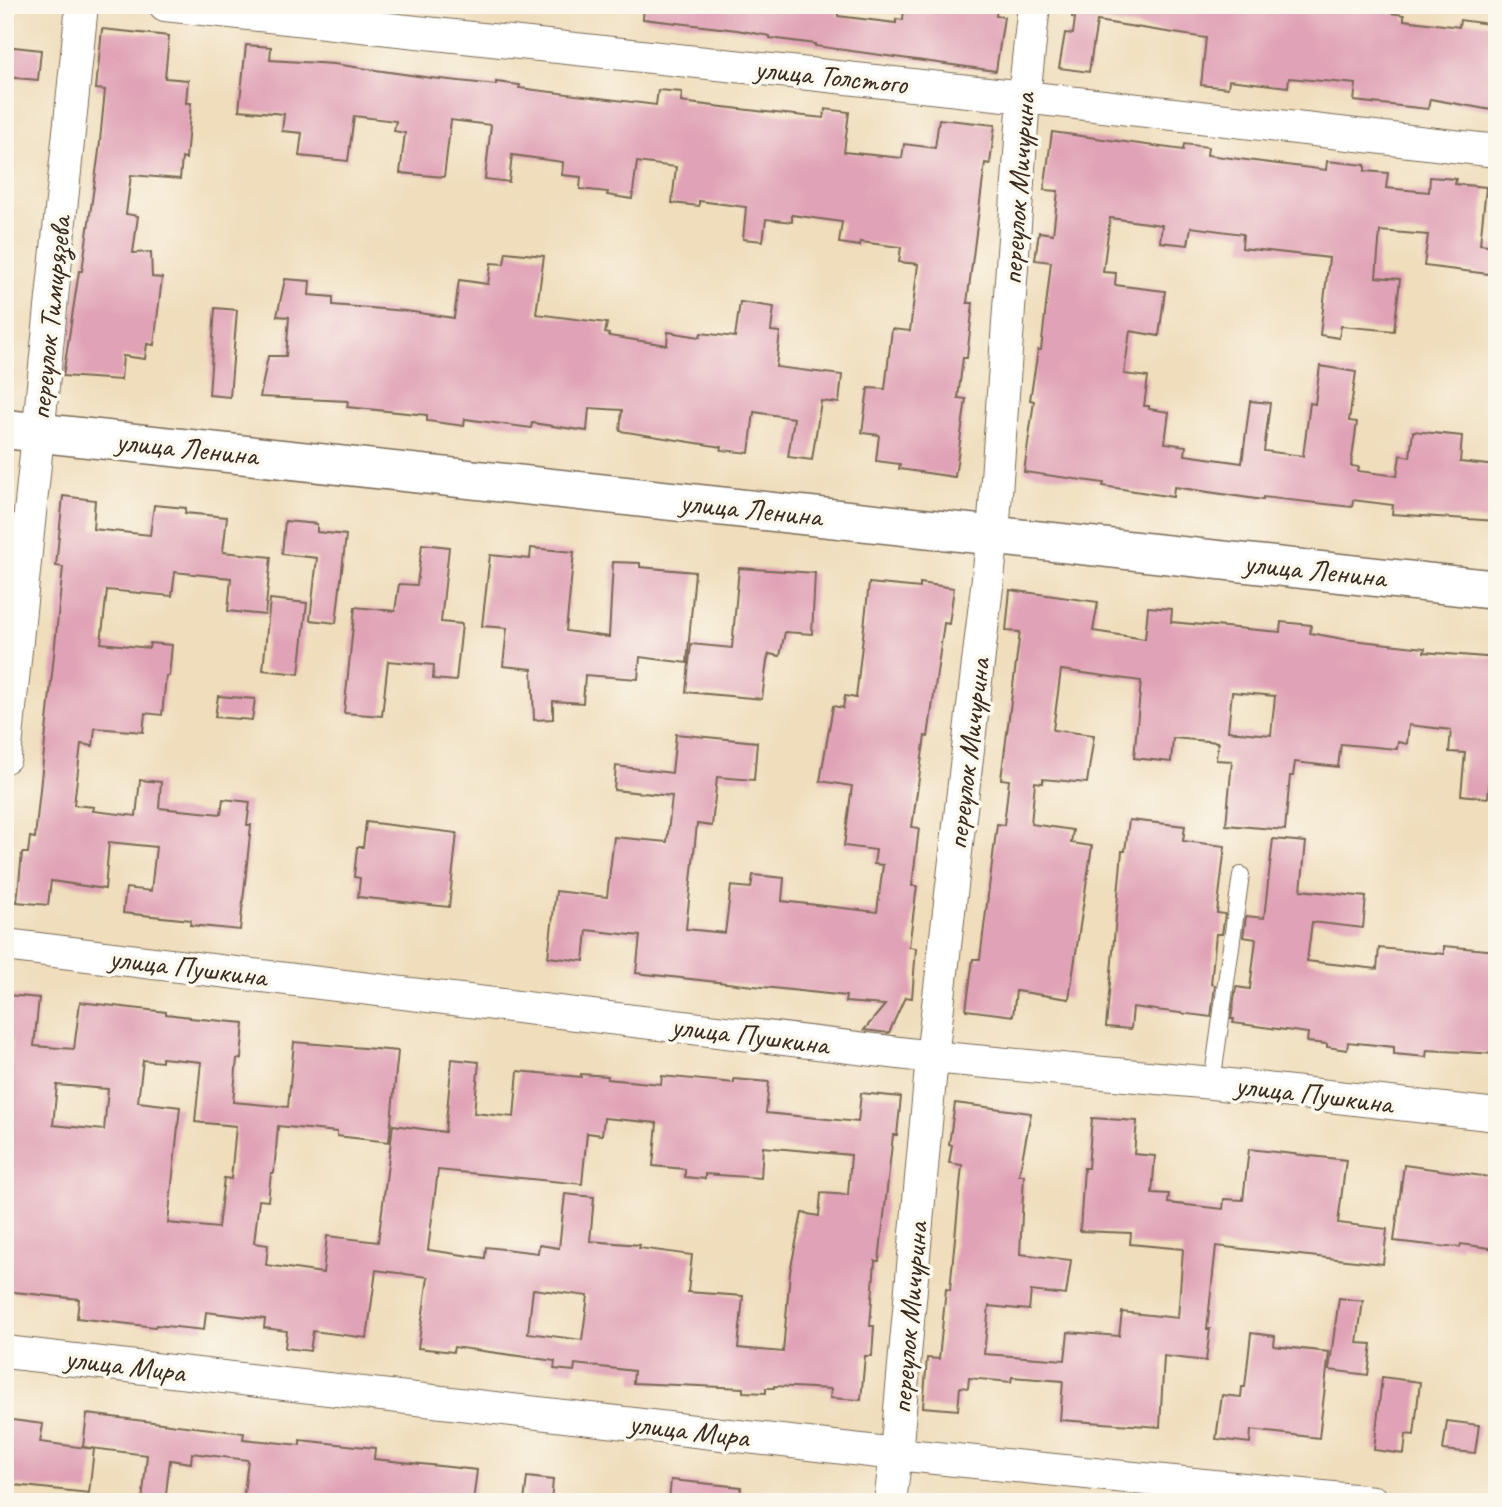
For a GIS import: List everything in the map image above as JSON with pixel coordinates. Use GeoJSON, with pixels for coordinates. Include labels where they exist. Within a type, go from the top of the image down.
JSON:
{"type":"FeatureCollection","features":[{"type":"Feature","properties":{"kind":"street","name":"переулок Тимирязева"},"geometry":{"type":"LineString","coordinates":[[5,757],[22,431],[82,5]]}},
{"type":"Feature","properties":{"kind":"street","name":"улица Толстого"},"geometry":{"type":"LineString","coordinates":[[165,5],[1024,97],[1497,151]]}},
{"type":"Feature","properties":{"kind":"street","name":"переулок Мичурина"},"geometry":{"type":"LineString","coordinates":[[890,1502],[932,1057],[993,535],[1024,97],[1034,5]]}},
{"type":"Feature","properties":{"kind":"street","name":"улица Ленина"},"geometry":{"type":"LineString","coordinates":[[22,431],[1497,590]]}},
{"type":"Feature","properties":{"kind":"street","name":"улица Пушкина"},"geometry":{"type":"LineString","coordinates":[[5,945],[932,1057],[1212,1083],[1497,1115]]}},
{"type":"Feature","properties":{"kind":"street","name":"улица Мира"},"geometry":{"type":"LineString","coordinates":[[5,1352],[896,1454],[1373,1502]]}},
{"type":"Feature","properties":{"kind":"lane"},"geometry":{"type":"LineString","coordinates":[[1212,1083],[1241,875]]}},
{"type":"Feature","properties":{"kind":"building"},"geometry":{"type":"Polygon","coordinates":[[[644,5],[828,5],[828,10],[838,11],[838,16],[896,23],[896,19],[903,20],[904,7],[917,9],[918,5],[997,5],[996,16],[1004,17],[996,71],[815,46],[737,30],[643,19],[644,5]]]}},
{"type":"Feature","properties":{"kind":"building"},"geometry":{"type":"Polygon","coordinates":[[[1073,5],[1357,5],[1390,9],[1390,13],[1404,15],[1404,20],[1459,27],[1460,20],[1497,25],[1497,111],[1430,99],[1428,109],[1354,101],[1356,84],[1289,78],[1288,87],[1229,80],[1228,88],[1201,85],[1206,38],[1097,21],[1089,72],[1059,68],[1065,33],[1073,34],[1073,5]]]}},
{"type":"Feature","properties":{"kind":"building"},"geometry":{"type":"Polygon","coordinates":[[[102,29],[169,36],[165,78],[188,80],[186,103],[191,103],[186,159],[182,158],[180,179],[131,175],[126,214],[138,216],[133,253],[151,252],[152,277],[162,278],[154,345],[147,344],[145,359],[123,356],[121,380],[63,376],[79,271],[82,271],[99,151],[105,90],[96,89],[102,29]]]}},
{"type":"Feature","properties":{"kind":"building"},"geometry":{"type":"Polygon","coordinates":[[[246,45],[271,47],[270,60],[334,64],[496,85],[496,82],[520,85],[519,88],[656,105],[658,90],[682,92],[681,102],[766,112],[824,118],[825,109],[849,112],[844,152],[902,158],[904,144],[935,148],[939,119],[995,125],[990,164],[985,163],[967,303],[973,303],[967,358],[963,358],[958,398],[966,399],[955,477],[899,469],[900,464],[876,461],[879,435],[862,433],[868,388],[885,389],[892,329],[910,331],[918,264],[899,262],[901,247],[860,242],[860,246],[839,243],[842,222],[792,215],[792,222],[766,219],[763,241],[743,239],[746,207],[699,201],[699,206],[672,203],[676,167],[637,162],[632,199],[607,195],[608,192],[580,189],[581,177],[562,175],[563,162],[512,155],[509,182],[485,179],[491,125],[451,120],[444,177],[400,173],[405,133],[394,131],[396,121],[354,116],[348,161],[299,156],[302,133],[282,131],[284,114],[239,110],[246,45]]]}},
{"type":"Feature","properties":{"kind":"building"},"geometry":{"type":"Polygon","coordinates":[[[5,46],[41,50],[38,80],[5,77],[5,46]]]}},
{"type":"Feature","properties":{"kind":"building"},"geometry":{"type":"Polygon","coordinates":[[[1052,132],[1183,150],[1184,144],[1208,147],[1207,155],[1326,170],[1327,161],[1365,165],[1365,171],[1388,173],[1386,188],[1429,192],[1430,177],[1456,179],[1455,184],[1486,187],[1480,244],[1497,246],[1497,275],[1424,266],[1428,235],[1380,231],[1376,277],[1400,279],[1394,331],[1341,326],[1339,338],[1320,335],[1329,258],[1242,248],[1243,234],[1191,227],[1188,245],[1160,242],[1162,225],[1110,218],[1103,272],[1116,273],[1115,285],[1165,291],[1159,336],[1130,331],[1124,374],[1148,377],[1144,406],[1169,412],[1165,443],[1186,446],[1185,455],[1242,463],[1250,401],[1270,403],[1264,451],[1303,456],[1310,403],[1315,404],[1320,366],[1356,372],[1349,421],[1357,422],[1351,466],[1359,467],[1358,471],[1397,476],[1400,455],[1410,457],[1413,431],[1462,436],[1460,462],[1497,466],[1497,521],[1392,514],[1393,505],[1353,500],[1352,507],[1263,497],[1263,500],[1174,487],[1173,497],[1103,486],[1104,483],[1024,472],[1034,401],[1030,400],[1038,350],[1041,350],[1051,262],[1035,260],[1039,232],[1053,234],[1058,191],[1044,190],[1052,132]]]}},
{"type":"Feature","properties":{"kind":"building"},"geometry":{"type":"Polygon","coordinates":[[[506,252],[544,256],[536,314],[607,323],[605,333],[609,336],[667,345],[668,332],[700,337],[701,333],[735,337],[740,302],[774,307],[771,331],[780,332],[776,367],[842,375],[839,403],[821,401],[812,460],[788,457],[794,418],[754,412],[749,453],[620,431],[622,410],[589,408],[587,431],[532,423],[531,428],[465,419],[464,426],[427,421],[427,415],[347,407],[348,401],[260,397],[268,356],[286,356],[289,317],[277,316],[285,279],[310,281],[309,295],[333,297],[333,305],[454,318],[459,280],[488,284],[491,263],[504,264],[506,252]]]}},
{"type":"Feature","properties":{"kind":"building"},"geometry":{"type":"Polygon","coordinates":[[[215,308],[237,310],[230,397],[209,395],[215,308]]]}},
{"type":"Feature","properties":{"kind":"building"},"geometry":{"type":"Polygon","coordinates":[[[63,496],[95,500],[93,529],[150,535],[154,505],[186,508],[185,513],[227,517],[223,552],[271,557],[265,615],[228,611],[231,578],[175,572],[172,596],[107,590],[101,643],[149,648],[150,643],[172,645],[169,676],[166,676],[162,715],[145,713],[143,732],[95,728],[93,746],[81,744],[74,805],[94,807],[93,811],[136,816],[140,780],[161,782],[159,808],[221,814],[223,799],[250,802],[247,825],[251,825],[240,930],[190,925],[191,920],[123,913],[126,888],[151,891],[156,847],[109,842],[105,889],[51,881],[48,905],[17,902],[22,853],[28,853],[30,837],[35,838],[63,567],[56,566],[63,496]]]}},
{"type":"Feature","properties":{"kind":"building"},"geometry":{"type":"Polygon","coordinates":[[[285,521],[317,524],[317,532],[346,535],[336,623],[310,620],[317,558],[282,554],[285,521]]]}},
{"type":"Feature","properties":{"kind":"building"},"geometry":{"type":"Polygon","coordinates":[[[422,544],[449,547],[441,622],[462,624],[456,681],[433,679],[434,665],[388,661],[382,716],[344,713],[355,607],[395,611],[399,584],[417,585],[422,544]]]}},
{"type":"Feature","properties":{"kind":"building"},"geometry":{"type":"Polygon","coordinates":[[[531,548],[574,552],[566,631],[609,637],[613,562],[640,563],[640,567],[695,572],[687,663],[640,657],[638,679],[585,675],[583,703],[553,701],[553,719],[534,720],[532,669],[503,666],[507,628],[482,626],[490,555],[530,559],[531,548]]]}},
{"type":"Feature","properties":{"kind":"building"},"geometry":{"type":"Polygon","coordinates":[[[739,568],[815,573],[812,634],[785,632],[780,656],[769,654],[762,699],[686,692],[691,644],[732,648],[739,568]]]}},
{"type":"Feature","properties":{"kind":"building"},"geometry":{"type":"Polygon","coordinates":[[[869,583],[920,588],[920,583],[954,588],[949,624],[944,623],[912,827],[919,828],[912,886],[917,886],[909,947],[916,948],[912,998],[905,997],[889,1033],[864,1030],[885,1005],[845,1002],[846,996],[636,973],[640,936],[587,930],[584,961],[548,957],[556,891],[607,897],[614,837],[667,842],[672,796],[614,790],[616,766],[672,773],[676,734],[757,742],[754,780],[717,777],[712,826],[697,824],[686,929],[725,933],[731,886],[751,888],[753,875],[784,878],[782,901],[877,912],[883,865],[874,864],[876,850],[844,846],[852,786],[820,781],[833,706],[843,708],[845,696],[856,698],[869,583]]]}},
{"type":"Feature","properties":{"kind":"building"},"geometry":{"type":"Polygon","coordinates":[[[1010,590],[1098,602],[1093,631],[1145,639],[1148,607],[1172,609],[1171,622],[1280,632],[1281,622],[1311,625],[1310,633],[1343,639],[1425,648],[1424,652],[1497,658],[1497,729],[1494,729],[1488,798],[1461,795],[1465,753],[1449,752],[1451,730],[1409,725],[1407,744],[1398,742],[1397,749],[1341,744],[1338,767],[1295,762],[1293,776],[1290,776],[1285,830],[1226,825],[1232,761],[1216,760],[1218,742],[1173,738],[1171,762],[1134,758],[1141,681],[1061,670],[1053,730],[1094,735],[1087,783],[1043,779],[1043,783],[1035,782],[1031,824],[1073,830],[1071,843],[1092,846],[1069,999],[1016,991],[1013,1016],[966,1010],[973,959],[980,959],[997,824],[1004,825],[1009,780],[1001,779],[1020,632],[1006,631],[1010,590]],[[1232,692],[1228,731],[1271,735],[1275,696],[1232,692]]]}},
{"type":"Feature","properties":{"kind":"building"},"geometry":{"type":"Polygon","coordinates":[[[270,599],[307,603],[299,674],[263,670],[270,599]]]}},
{"type":"Feature","properties":{"kind":"building"},"geometry":{"type":"Polygon","coordinates":[[[218,696],[255,699],[252,720],[215,717],[218,696]]]}},
{"type":"Feature","properties":{"kind":"building"},"geometry":{"type":"Polygon","coordinates":[[[1129,820],[1185,826],[1183,841],[1225,846],[1217,913],[1225,914],[1222,934],[1216,934],[1211,1017],[1133,1007],[1131,1029],[1106,1027],[1122,851],[1125,851],[1129,820]]]}},
{"type":"Feature","properties":{"kind":"building"},"geometry":{"type":"Polygon","coordinates":[[[366,822],[457,833],[449,907],[358,897],[360,878],[354,877],[357,847],[363,847],[366,822]]]}},
{"type":"Feature","properties":{"kind":"building"},"geometry":{"type":"Polygon","coordinates":[[[1273,839],[1306,842],[1301,890],[1366,897],[1363,928],[1312,922],[1307,961],[1377,969],[1379,948],[1444,954],[1444,946],[1497,951],[1497,1054],[1427,1050],[1426,1057],[1394,1054],[1394,1047],[1348,1042],[1347,1050],[1307,1042],[1308,1033],[1233,1023],[1234,1019],[1231,1019],[1236,987],[1250,989],[1256,939],[1243,937],[1246,916],[1264,918],[1273,839]]]}},
{"type":"Feature","properties":{"kind":"building"},"geometry":{"type":"Polygon","coordinates":[[[7,995],[39,998],[34,1046],[74,1049],[80,1002],[244,1023],[233,1102],[288,1107],[294,1042],[398,1051],[389,1142],[337,1136],[337,1132],[278,1126],[274,1173],[271,1173],[268,1201],[259,1200],[254,1243],[268,1245],[266,1265],[323,1273],[327,1236],[378,1242],[393,1125],[445,1132],[452,1059],[479,1062],[474,1113],[514,1117],[518,1071],[581,1077],[581,1074],[608,1076],[607,1079],[661,1084],[662,1076],[734,1083],[734,1079],[769,1082],[766,1113],[858,1122],[861,1093],[901,1097],[897,1135],[893,1135],[879,1261],[875,1261],[870,1326],[874,1326],[872,1356],[865,1356],[861,1400],[830,1398],[831,1389],[774,1386],[766,1388],[766,1393],[743,1392],[743,1388],[633,1383],[634,1371],[575,1364],[574,1371],[554,1369],[555,1361],[454,1347],[453,1352],[418,1348],[428,1277],[376,1270],[367,1338],[313,1331],[310,1351],[285,1348],[287,1331],[264,1328],[265,1319],[206,1312],[204,1330],[155,1327],[77,1318],[79,1299],[5,1291],[5,1114],[13,1038],[5,1038],[7,995]],[[162,1058],[162,1062],[143,1060],[138,1102],[180,1107],[168,1223],[218,1228],[224,1178],[231,1179],[236,1126],[195,1122],[201,1062],[162,1058]],[[57,1085],[53,1125],[104,1130],[108,1089],[57,1085]],[[604,1118],[602,1135],[587,1133],[582,1184],[438,1170],[428,1250],[485,1258],[486,1247],[538,1253],[539,1245],[559,1248],[565,1194],[594,1197],[590,1241],[640,1245],[639,1248],[692,1255],[688,1292],[743,1296],[738,1348],[783,1352],[790,1272],[802,1213],[819,1216],[821,1193],[848,1195],[851,1155],[763,1147],[761,1178],[705,1174],[705,1179],[685,1177],[685,1169],[653,1166],[657,1123],[604,1118]],[[533,1289],[528,1333],[582,1340],[588,1296],[533,1289]]]}},
{"type":"Feature","properties":{"kind":"building"},"geometry":{"type":"Polygon","coordinates":[[[955,1103],[1031,1113],[1019,1175],[1024,1175],[1020,1254],[1071,1260],[1066,1295],[1031,1291],[1029,1310],[989,1306],[984,1354],[1065,1360],[1068,1332],[1119,1336],[1122,1312],[1178,1318],[1183,1249],[1130,1244],[1131,1233],[1080,1231],[1084,1168],[1088,1168],[1092,1118],[1137,1121],[1134,1154],[1155,1156],[1152,1193],[1169,1194],[1168,1203],[1223,1209],[1224,1199],[1243,1200],[1249,1149],[1346,1160],[1338,1223],[1387,1229],[1383,1264],[1216,1246],[1206,1361],[1164,1356],[1160,1427],[1060,1420],[1063,1381],[1012,1377],[1011,1382],[969,1378],[968,1388],[960,1387],[958,1410],[923,1407],[927,1358],[939,1359],[946,1289],[950,1290],[962,1165],[949,1163],[955,1103]]]}},
{"type":"Feature","properties":{"kind":"building"},"geometry":{"type":"Polygon","coordinates":[[[1404,1165],[1497,1178],[1497,1249],[1461,1244],[1460,1247],[1447,1247],[1394,1241],[1404,1165]]]}},
{"type":"Feature","properties":{"kind":"building"},"geometry":{"type":"Polygon","coordinates":[[[1339,1298],[1363,1301],[1357,1343],[1372,1344],[1368,1375],[1329,1370],[1339,1298]]]}},
{"type":"Feature","properties":{"kind":"building"},"geometry":{"type":"Polygon","coordinates":[[[1251,1333],[1275,1336],[1274,1346],[1329,1352],[1319,1438],[1251,1430],[1250,1443],[1216,1439],[1222,1395],[1241,1397],[1242,1387],[1245,1387],[1251,1333]]]}},
{"type":"Feature","properties":{"kind":"building"},"geometry":{"type":"Polygon","coordinates":[[[1382,1377],[1420,1382],[1414,1435],[1406,1434],[1404,1454],[1374,1450],[1382,1377]]]}},
{"type":"Feature","properties":{"kind":"building"},"geometry":{"type":"Polygon","coordinates":[[[87,1414],[244,1433],[243,1439],[300,1445],[300,1440],[375,1448],[374,1459],[477,1470],[473,1502],[243,1502],[248,1460],[192,1453],[191,1463],[170,1460],[165,1502],[142,1502],[147,1455],[83,1447],[87,1414]]]}},
{"type":"Feature","properties":{"kind":"building"},"geometry":{"type":"Polygon","coordinates":[[[5,1419],[43,1424],[40,1442],[94,1449],[89,1493],[5,1484],[5,1419]]]}},
{"type":"Feature","properties":{"kind":"building"},"geometry":{"type":"Polygon","coordinates":[[[1447,1421],[1479,1425],[1475,1453],[1443,1450],[1447,1421]]]}},
{"type":"Feature","properties":{"kind":"building"},"geometry":{"type":"Polygon","coordinates":[[[527,1477],[553,1480],[551,1502],[524,1502],[527,1477]]]}},
{"type":"Feature","properties":{"kind":"building"},"geometry":{"type":"Polygon","coordinates":[[[671,1480],[741,1487],[740,1502],[669,1502],[671,1480]]]}}]}
